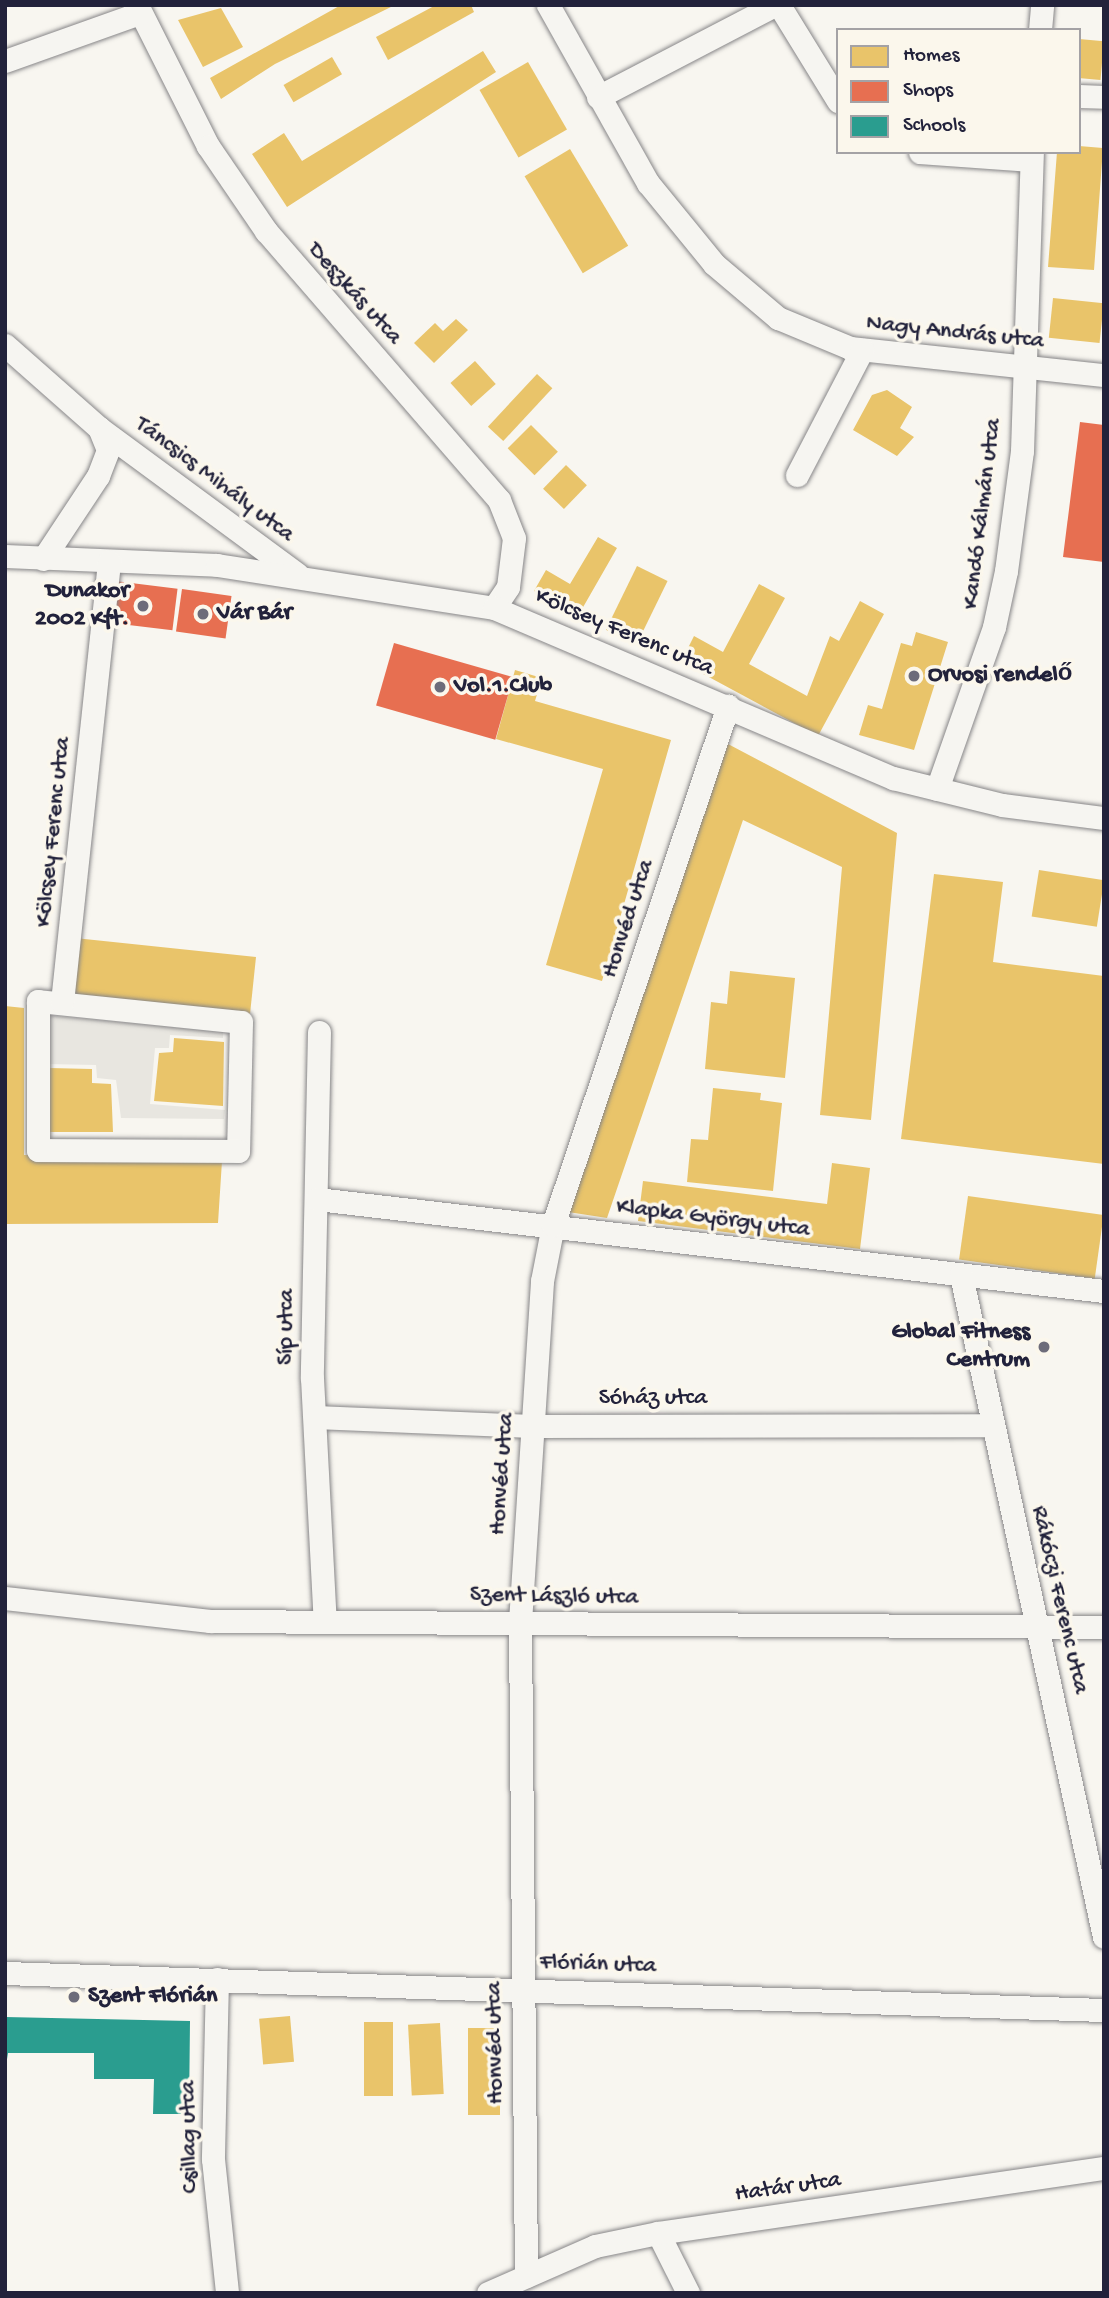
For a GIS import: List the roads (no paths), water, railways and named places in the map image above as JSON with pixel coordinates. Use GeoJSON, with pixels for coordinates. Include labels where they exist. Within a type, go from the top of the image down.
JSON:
{"type":"FeatureCollection","features":[{"type":"Feature","properties":{"kind":"street","name":"Nagy András utca"},"geometry":{"type":"LineString","coordinates":[[548,5],[648,183],[714,264],[778,318],[862,350],[1104,375]]}},
{"type":"Feature","properties":{"kind":"street"},"geometry":{"type":"LineString","coordinates":[[598,97],[777,5],[836,98]]}},
{"type":"Feature","properties":{"kind":"street"},"geometry":{"type":"LineString","coordinates":[[1040,28],[1041,5]]}},
{"type":"Feature","properties":{"kind":"street"},"geometry":{"type":"LineString","coordinates":[[5,61],[139,9]]}},
{"type":"Feature","properties":{"kind":"street","name":"Deszkás utca"},"geometry":{"type":"LineString","coordinates":[[139,9],[208,146],[266,231],[499,500],[514,538],[508,587],[494,608]]}},
{"type":"Feature","properties":{"kind":"street"},"geometry":{"type":"LineString","coordinates":[[1081,96],[1104,97]]}},
{"type":"Feature","properties":{"kind":"street"},"geometry":{"type":"LineString","coordinates":[[976,154],[1031,156]]}},
{"type":"Feature","properties":{"kind":"street","name":"Kandó Kálmán utca"},"geometry":{"type":"LineString","coordinates":[[937,789],[994,627],[1006,571],[1022,451],[1031,156]]}},
{"type":"Feature","properties":{"kind":"street","name":"Táncsics Mihály utca"},"geometry":{"type":"LineString","coordinates":[[5,345],[99,428],[297,575]]}},
{"type":"Feature","properties":{"kind":"street"},"geometry":{"type":"LineString","coordinates":[[797,475],[862,350]]}},
{"type":"Feature","properties":{"kind":"street","name":"Táncsics Mihály utca"},"geometry":{"type":"LineString","coordinates":[[43,558],[98,476],[108,450],[99,428]]}},
{"type":"Feature","properties":{"kind":"street","name":"Kölcsey Ferenc utca"},"geometry":{"type":"LineString","coordinates":[[5,556],[297,575],[494,608],[728,706],[806,744],[937,789],[1104,818]]}},
{"type":"Feature","properties":{"kind":"street","name":"Kölcsey Ferenc utca"},"geometry":{"type":"LineString","coordinates":[[64,992],[109,562]]}},
{"type":"Feature","properties":{"kind":"street","name":"Honvéd utca"},"geometry":{"type":"LineString","coordinates":[[526,2276],[521,1989],[520,1622],[542,1281],[553,1225],[728,706]]}},
{"type":"Feature","properties":{"kind":"street"},"geometry":{"type":"LineString","coordinates":[[64,992],[241,1022],[238,1151],[38,1150],[38,1001],[64,992]]}},
{"type":"Feature","properties":{"kind":"street","name":"Síp utca"},"geometry":{"type":"LineString","coordinates":[[319,1032],[315,1417],[325,1622]]}},
{"type":"Feature","properties":{"kind":"street","name":"Klapka György utca"},"geometry":{"type":"LineString","coordinates":[[317,1199],[1104,1292]]}},
{"type":"Feature","properties":{"kind":"street","name":"Rákóczi Ferenc utca"},"geometry":{"type":"LineString","coordinates":[[961,1275],[1104,1937]]}},
{"type":"Feature","properties":{"kind":"street","name":"Sóház utca"},"geometry":{"type":"LineString","coordinates":[[315,1417],[532,1426],[992,1425]]}},
{"type":"Feature","properties":{"kind":"street","name":"Szent László utca"},"geometry":{"type":"LineString","coordinates":[[5,1598],[186,1620],[1104,1627]]}},
{"type":"Feature","properties":{"kind":"street","name":"Flórián utca"},"geometry":{"type":"LineString","coordinates":[[5,1973],[1104,2010]]}},
{"type":"Feature","properties":{"kind":"street","name":"Csillag utca"},"geometry":{"type":"LineString","coordinates":[[217,1979],[213,2159],[227,2293]]}},
{"type":"Feature","properties":{"kind":"street","name":"Határ utca"},"geometry":{"type":"LineString","coordinates":[[488,2293],[594,2246],[658,2233],[1104,2168]]}},
{"type":"Feature","properties":{"kind":"street"},"geometry":{"type":"LineString","coordinates":[[658,2233],[688,2293]]}},
{"type":"Feature","properties":{"kind":"place","name":"Dunakor 2002 Kft."},"geometry":{"type":"Point","coordinates":[143,606]}},
{"type":"Feature","properties":{"kind":"place","name":"Vár Bár"},"geometry":{"type":"Point","coordinates":[203,614]}},
{"type":"Feature","properties":{"kind":"place","name":"Orvosi rendelő"},"geometry":{"type":"Point","coordinates":[914,676]}},
{"type":"Feature","properties":{"kind":"place","name":"Vol.1.Club"},"geometry":{"type":"Point","coordinates":[440,687]}},
{"type":"Feature","properties":{"kind":"place","name":"Global Fitness Centrum"},"geometry":{"type":"Point","coordinates":[1044,1347]}},
{"type":"Feature","properties":{"kind":"place","name":"Szent Flórián"},"geometry":{"type":"Point","coordinates":[74,1997]}}]}
